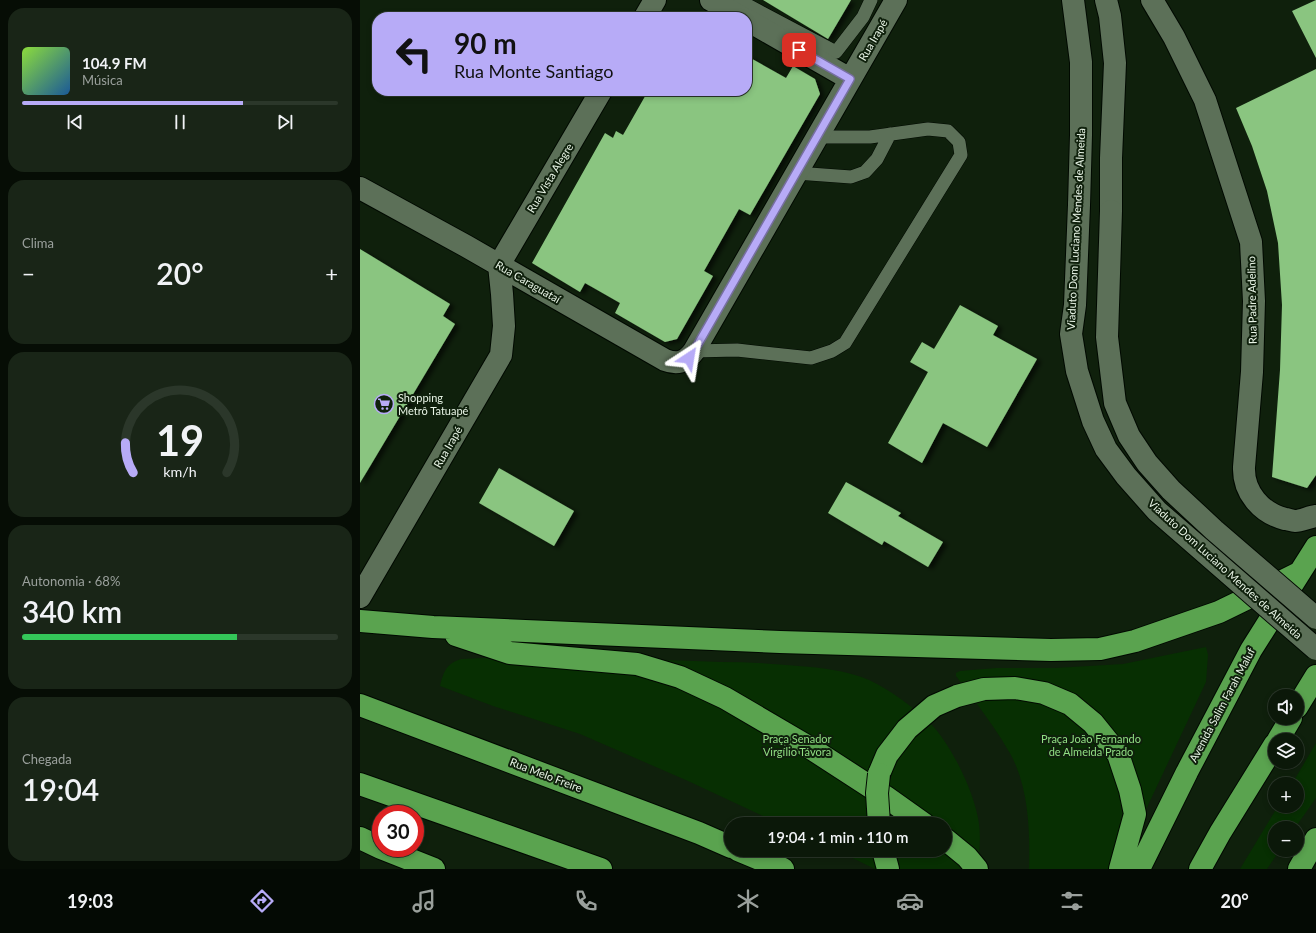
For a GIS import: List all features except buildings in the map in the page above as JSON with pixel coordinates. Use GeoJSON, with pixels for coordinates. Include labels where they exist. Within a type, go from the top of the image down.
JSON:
{"type":"FeatureCollection","features":[{"type":"Feature","properties":{"kind":"highway","name":"Avenida Salim Farah Maluf"},"geometry":{"type":"LineString","coordinates":[[1139,869],[1187,772],[1251,650],[1316,547]]}},
{"type":"Feature","properties":{"kind":"highway"},"geometry":{"type":"LineString","coordinates":[[360,621],[433,627],[788,642],[1051,650],[1100,649],[1134,641],[1220,612],[1299,573]]}},
{"type":"Feature","properties":{"kind":"highway"},"geometry":{"type":"LineString","coordinates":[[433,627],[510,653],[638,664],[680,677],[725,698],[812,749],[914,817]]}},
{"type":"Feature","properties":{"kind":"highway"},"geometry":{"type":"LineString","coordinates":[[1304,696],[1316,676]]}},
{"type":"Feature","properties":{"kind":"highway"},"geometry":{"type":"LineString","coordinates":[[879,817],[877,793],[879,774],[887,754],[907,729],[934,706],[957,696],[984,690],[1015,688],[1044,694],[1070,704],[1093,723],[1118,754],[1128,784],[1135,814],[1120,869]]}},
{"type":"Feature","properties":{"kind":"highway","name":"Rua Melo Freire"},"geometry":{"type":"LineString","coordinates":[[360,705],[724,844]]}},
{"type":"Feature","properties":{"kind":"highway"},"geometry":{"type":"LineString","coordinates":[[1200,869],[1220,833],[1268,755]]}},
{"type":"Feature","properties":{"kind":"highway"},"geometry":{"type":"LineString","coordinates":[[360,784],[600,869]]}},
{"type":"Feature","properties":{"kind":"highway"},"geometry":{"type":"LineString","coordinates":[[360,838],[372,844]]}},
{"type":"Feature","properties":{"kind":"highway"},"geometry":{"type":"LineString","coordinates":[[1298,869],[1316,839]]}},
{"type":"Feature","properties":{"kind":"highway"},"geometry":{"type":"LineString","coordinates":[[952,845],[967,857],[977,869]]}},
{"type":"Feature","properties":{"kind":"highway"},"geometry":{"type":"LineString","coordinates":[[392,857],[408,869]]}},
{"type":"Feature","properties":{"kind":"highway"},"geometry":{"type":"LineString","coordinates":[[403,857],[434,869]]}},
{"type":"Feature","properties":{"kind":"highway"},"geometry":{"type":"LineString","coordinates":[[754,857],[782,869]]}},
{"type":"Feature","properties":{"kind":"highway"},"geometry":{"type":"LineString","coordinates":[[885,857],[888,869]]}},
{"type":"Feature","properties":{"kind":"street"},"geometry":{"type":"LineString","coordinates":[[648,12],[655,0]]}},
{"type":"Feature","properties":{"kind":"street"},"geometry":{"type":"LineString","coordinates":[[711,0],[732,12]]}},
{"type":"Feature","properties":{"kind":"street","name":"Rua Irapé"},"geometry":{"type":"LineString","coordinates":[[694,351],[896,0]]}},
{"type":"Feature","properties":{"kind":"street","name":"Viaduto Dom Luciano Mendes de Almeida"},"geometry":{"type":"LineString","coordinates":[[1073,0],[1081,62],[1081,135],[1075,305],[1071,334],[1077,371],[1093,421],[1106,449],[1126,476],[1157,511],[1316,649]]}},
{"type":"Feature","properties":{"kind":"street","name":"Viaduto Dom Luciano Mendes de Almeida"},"geometry":{"type":"LineString","coordinates":[[1106,0],[1110,16],[1115,63],[1111,158],[1107,337],[1115,403],[1129,436],[1148,463],[1171,490],[1214,530],[1316,618]]}},
{"type":"Feature","properties":{"kind":"street","name":"Rua Padre Adelino"},"geometry":{"type":"LineString","coordinates":[[1152,0],[1174,38],[1204,100],[1251,242],[1254,301],[1252,372],[1244,466],[1246,485],[1256,502],[1275,516],[1294,521],[1316,516]]}},
{"type":"Feature","properties":{"kind":"street"},"geometry":{"type":"LineString","coordinates":[[752,23],[850,79]]}},
{"type":"Feature","properties":{"kind":"street","name":"Rua Vista Alegre"},"geometry":{"type":"LineString","coordinates":[[499,265],[598,96]]}},
{"type":"Feature","properties":{"kind":"street","name":"Rua Caraguataí"},"geometry":{"type":"LineString","coordinates":[[360,188],[499,265],[665,360],[672,363],[680,363],[689,358],[694,351]]}},
{"type":"Feature","properties":{"kind":"street","name":"Rua Irapé"},"geometry":{"type":"LineString","coordinates":[[360,597],[368,573],[502,355],[504,326],[499,265]]}},
{"type":"Feature","properties":{"kind":"lane"},"geometry":{"type":"LineString","coordinates":[[738,0],[836,52],[863,17],[872,0]]}},
{"type":"Feature","properties":{"kind":"lane"},"geometry":{"type":"LineString","coordinates":[[694,351],[737,350],[811,358],[832,351],[845,343],[961,155],[959,142],[948,131],[928,129],[870,138],[817,137]]}},
{"type":"Feature","properties":{"kind":"lane"},"geometry":{"type":"LineString","coordinates":[[796,173],[851,177],[864,172],[877,159],[890,134]]}},
{"type":"Feature","properties":{"kind":"green space","name":"Praça João Fernando de Almeida Prado"},"geometry":{"type":"Polygon","coordinates":[[[1206,647],[1208,655],[1206,682],[1118,869],[1029,869],[1029,827],[1025,799],[1018,772],[1012,756],[1002,740],[956,676],[956,673],[960,671],[996,668],[1055,668],[1123,664],[1206,647]]]}},
{"type":"Feature","properties":{"kind":"green space","name":"Praça Senador Virgílio Távora"},"geometry":{"type":"Polygon","coordinates":[[[505,657],[765,663],[833,670],[869,680],[894,694],[925,718],[939,733],[954,757],[968,785],[977,812],[980,835],[978,869],[875,869],[850,857],[952,857],[952,817],[765,817],[688,781],[580,734],[493,706],[440,686],[446,669],[452,663],[461,659],[505,657]]]}},
{"type":"Feature","properties":{"kind":"green space"},"geometry":{"type":"Polygon","coordinates":[[[1316,743],[1316,798],[1300,821],[1269,821],[1274,813],[1304,813],[1304,777],[1296,777],[1301,769],[1304,769],[1304,764],[1316,743]]]}},
{"type":"Feature","properties":{"kind":"green space"},"geometry":{"type":"Polygon","coordinates":[[[1268,823],[1268,857],[1275,857],[1267,869],[1240,869],[1268,823]]]}},
{"type":"Feature","properties":{"kind":"place","name":"Shopping Metrô Tatuapé"},"geometry":{"type":"Point","coordinates":[384,404]}},
{"type":"Feature","properties":{"kind":"route"},"geometry":{"type":"LineString","coordinates":[[689,358],[850,79],[799,50]]}}]}
